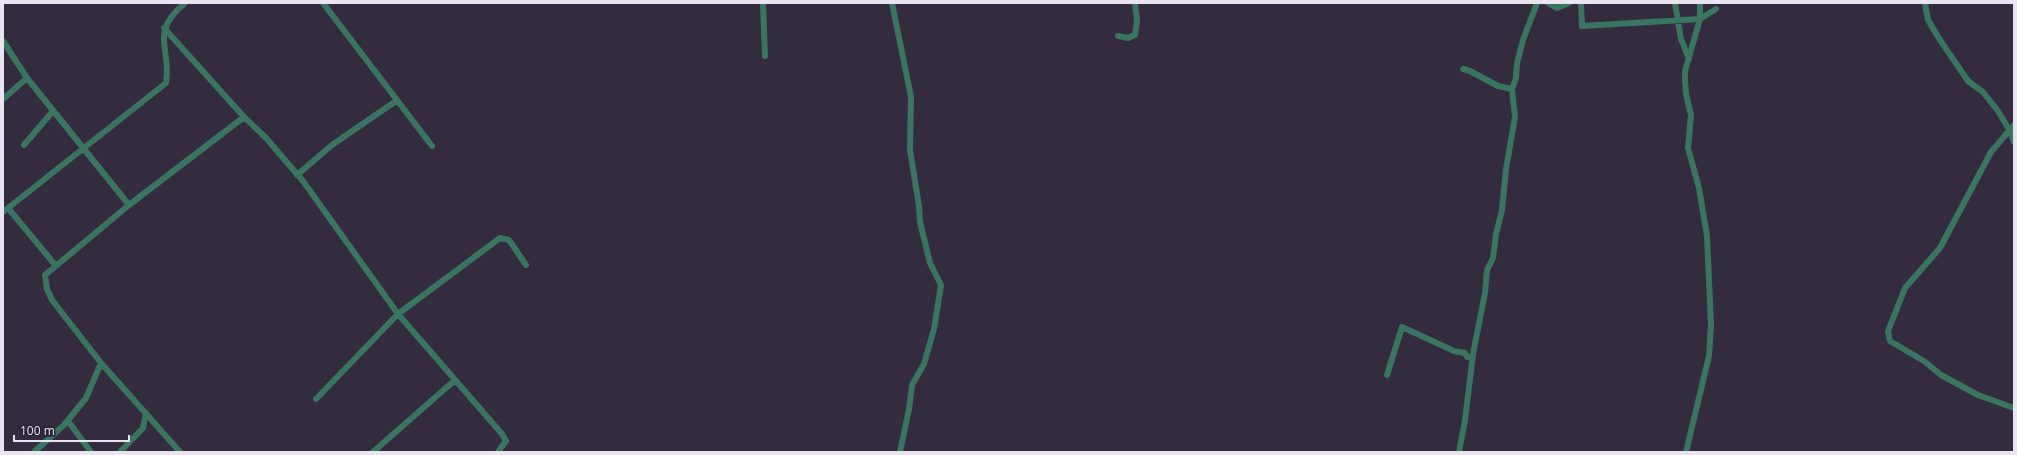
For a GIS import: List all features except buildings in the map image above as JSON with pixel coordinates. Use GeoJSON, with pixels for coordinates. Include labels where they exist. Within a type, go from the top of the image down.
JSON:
{"type":"FeatureCollection","features":[{"type":"Feature","properties":{"kind":"street"},"geometry":{"type":"LineString","coordinates":[[56,266],[5,210],[166,83],[168,69],[163,43],[164,28],[179,8],[185,3]]}},
{"type":"Feature","properties":{"kind":"street"},"geometry":{"type":"LineString","coordinates":[[323,3],[396,101],[432,146]]}},
{"type":"Feature","properties":{"kind":"street"},"geometry":{"type":"LineString","coordinates":[[763,3],[765,56]]}},
{"type":"Feature","properties":{"kind":"street"},"geometry":{"type":"LineString","coordinates":[[892,3],[911,97],[910,150],[919,206],[920,222],[926,240],[930,263],[941,285],[934,329],[924,364],[912,385],[909,409],[900,452]]}},
{"type":"Feature","properties":{"kind":"street"},"geometry":{"type":"LineString","coordinates":[[1118,36],[1128,38],[1135,35],[1135,3]]}},
{"type":"Feature","properties":{"kind":"street"},"geometry":{"type":"LineString","coordinates":[[1459,452],[1465,420],[1472,357],[1485,293],[1487,270],[1493,258],[1496,234],[1502,210],[1506,169],[1515,117],[1512,89],[1523,40],[1537,3]]}},
{"type":"Feature","properties":{"kind":"street"},"geometry":{"type":"LineString","coordinates":[[1548,3],[1557,8],[1569,3]]}},
{"type":"Feature","properties":{"kind":"street"},"geometry":{"type":"LineString","coordinates":[[1581,3],[1582,26],[1700,19],[1716,9]]}},
{"type":"Feature","properties":{"kind":"street"},"geometry":{"type":"LineString","coordinates":[[1675,3],[1681,39],[1689,59]]}},
{"type":"Feature","properties":{"kind":"street"},"geometry":{"type":"LineString","coordinates":[[1686,452],[1708,356],[1711,325],[1706,224],[1688,148],[1691,114],[1686,94],[1685,80],[1700,19],[1700,3]]}},
{"type":"Feature","properties":{"kind":"street"},"geometry":{"type":"LineString","coordinates":[[1925,3],[1928,20],[1940,40],[1968,81],[1983,92],[1998,110],[2010,131],[2014,142]]}},
{"type":"Feature","properties":{"kind":"street"},"geometry":{"type":"LineString","coordinates":[[164,28],[244,118],[266,138],[297,175],[398,314],[502,434],[506,442],[498,452]]}},
{"type":"Feature","properties":{"kind":"street"},"geometry":{"type":"LineString","coordinates":[[3,41],[27,78],[130,205]]}},
{"type":"Feature","properties":{"kind":"street"},"geometry":{"type":"LineString","coordinates":[[1463,70],[1470,71],[1498,86],[1512,89]]}},
{"type":"Feature","properties":{"kind":"street"},"geometry":{"type":"LineString","coordinates":[[3,99],[27,78]]}},
{"type":"Feature","properties":{"kind":"street"},"geometry":{"type":"LineString","coordinates":[[297,175],[332,145],[396,101]]}},
{"type":"Feature","properties":{"kind":"street"},"geometry":{"type":"LineString","coordinates":[[24,145],[54,111]]}},
{"type":"Feature","properties":{"kind":"street"},"geometry":{"type":"LineString","coordinates":[[180,452],[101,363],[52,300],[47,289],[45,275],[130,205],[244,118]]}},
{"type":"Feature","properties":{"kind":"street"},"geometry":{"type":"LineString","coordinates":[[2014,125],[1991,152],[1940,248],[1905,288],[1888,331],[1890,341],[1924,361],[1941,375],[1978,395],[2014,408]]}},
{"type":"Feature","properties":{"kind":"street"},"geometry":{"type":"LineString","coordinates":[[316,399],[398,314],[500,238],[509,240],[526,265]]}},
{"type":"Feature","properties":{"kind":"street"},"geometry":{"type":"LineString","coordinates":[[1387,375],[1402,326],[1454,351],[1465,353],[1467,357],[1472,357]]}},
{"type":"Feature","properties":{"kind":"street"},"geometry":{"type":"LineString","coordinates":[[34,452],[68,421],[86,398],[101,363]]}},
{"type":"Feature","properties":{"kind":"street"},"geometry":{"type":"LineString","coordinates":[[373,452],[455,380]]}},
{"type":"Feature","properties":{"kind":"street"},"geometry":{"type":"LineString","coordinates":[[120,452],[143,428],[146,412]]}},
{"type":"Feature","properties":{"kind":"street"},"geometry":{"type":"LineString","coordinates":[[68,421],[91,452]]}}]}
